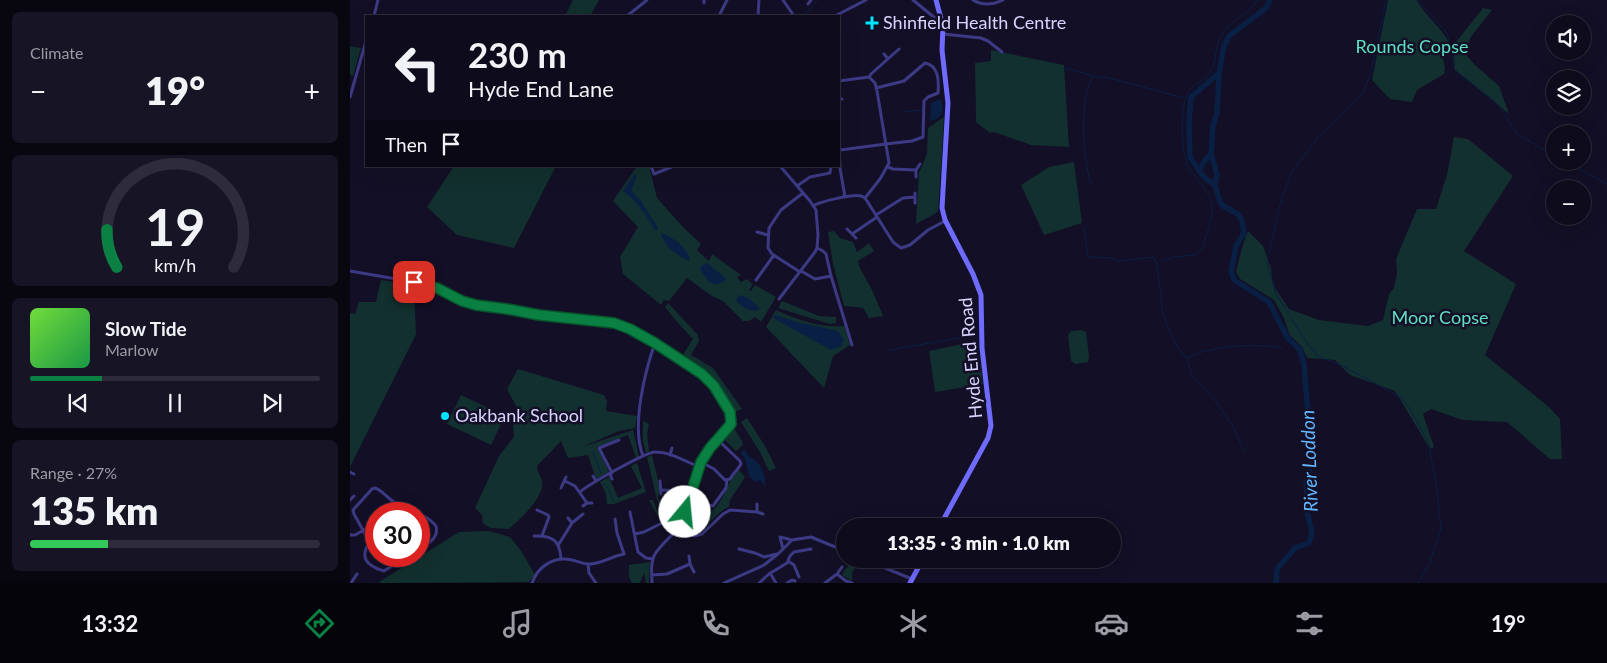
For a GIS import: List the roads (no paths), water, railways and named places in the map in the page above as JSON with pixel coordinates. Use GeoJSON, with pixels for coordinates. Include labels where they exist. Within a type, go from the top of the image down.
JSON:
{"type":"FeatureCollection","features":[{"type":"Feature","properties":{"kind":"main road","name":"Hyde End Road"},"geometry":{"type":"LineString","coordinates":[[936,0],[943,26],[943,62],[948,103],[942,206],[945,220],[973,274],[981,295],[982,348],[991,426],[988,438],[944,518]]}},
{"type":"Feature","properties":{"kind":"main road"},"geometry":{"type":"LineString","coordinates":[[911,581],[918,568]]}},
{"type":"Feature","properties":{"kind":"street"},"geometry":{"type":"LineString","coordinates":[[374,15],[378,0]]}},
{"type":"Feature","properties":{"kind":"street"},"geometry":{"type":"LineString","coordinates":[[627,15],[647,0]]}},
{"type":"Feature","properties":{"kind":"street"},"geometry":{"type":"LineString","coordinates":[[720,15],[727,0]]}},
{"type":"Feature","properties":{"kind":"street"},"geometry":{"type":"LineString","coordinates":[[758,15],[760,0]]}},
{"type":"Feature","properties":{"kind":"street"},"geometry":{"type":"LineString","coordinates":[[783,0],[793,15]]}},
{"type":"Feature","properties":{"kind":"street"},"geometry":{"type":"LineString","coordinates":[[808,4],[812,0]]}},
{"type":"Feature","properties":{"kind":"street"},"geometry":{"type":"LineString","coordinates":[[837,15],[866,0]]}},
{"type":"Feature","properties":{"kind":"street"},"geometry":{"type":"LineString","coordinates":[[913,0],[935,18],[942,19]]}},
{"type":"Feature","properties":{"kind":"street"},"geometry":{"type":"LineString","coordinates":[[974,0],[986,4],[996,4],[1003,0]]}},
{"type":"Feature","properties":{"kind":"street"},"geometry":{"type":"LineString","coordinates":[[942,34],[981,38],[1002,52]]}},
{"type":"Feature","properties":{"kind":"street"},"geometry":{"type":"LineString","coordinates":[[350,97],[365,44]]}},
{"type":"Feature","properties":{"kind":"street"},"geometry":{"type":"LineString","coordinates":[[869,78],[871,74],[900,49]]}},
{"type":"Feature","properties":{"kind":"street"},"geometry":{"type":"LineString","coordinates":[[884,54],[888,59]]}},
{"type":"Feature","properties":{"kind":"street"},"geometry":{"type":"LineString","coordinates":[[845,198],[840,168],[840,150],[912,141],[923,137],[924,103],[926,98],[938,93],[937,72],[930,64],[925,63],[900,83],[876,88]]}},
{"type":"Feature","properties":{"kind":"street"},"geometry":{"type":"LineString","coordinates":[[840,81],[869,78],[873,80],[876,88],[889,159],[888,167],[865,198]]}},
{"type":"Feature","properties":{"kind":"street"},"geometry":{"type":"LineString","coordinates":[[916,177],[916,170],[920,164]]}},
{"type":"Feature","properties":{"kind":"street"},"geometry":{"type":"LineString","coordinates":[[651,167],[654,174],[672,167]]}},
{"type":"Feature","properties":{"kind":"street"},"geometry":{"type":"LineString","coordinates":[[779,299],[817,248],[818,228],[814,206],[780,167]]}},
{"type":"Feature","properties":{"kind":"street"},"geometry":{"type":"LineString","coordinates":[[797,186],[810,177],[830,173],[831,167]]}},
{"type":"Feature","properties":{"kind":"street"},"geometry":{"type":"LineString","coordinates":[[888,167],[916,170]]}},
{"type":"Feature","properties":{"kind":"street"},"geometry":{"type":"LineString","coordinates":[[802,193],[781,210],[769,228],[768,248],[774,255],[815,280],[831,276]]}},
{"type":"Feature","properties":{"kind":"street"},"geometry":{"type":"LineString","coordinates":[[915,193],[915,203]]}},
{"type":"Feature","properties":{"kind":"street"},"geometry":{"type":"LineString","coordinates":[[814,206],[822,202],[845,198],[860,196],[865,198],[893,242],[897,246],[905,247],[945,220]]}},
{"type":"Feature","properties":{"kind":"street"},"geometry":{"type":"LineString","coordinates":[[852,234],[903,198],[915,198]]}},
{"type":"Feature","properties":{"kind":"street"},"geometry":{"type":"LineString","coordinates":[[847,228],[856,238]]}},
{"type":"Feature","properties":{"kind":"street"},"geometry":{"type":"LineString","coordinates":[[757,232],[768,235]]}},
{"type":"Feature","properties":{"kind":"street"},"geometry":{"type":"LineString","coordinates":[[817,248],[826,254],[852,345]]}},
{"type":"Feature","properties":{"kind":"street"},"geometry":{"type":"LineString","coordinates":[[756,280],[774,255]]}},
{"type":"Feature","properties":{"kind":"street"},"geometry":{"type":"LineString","coordinates":[[350,271],[432,286],[462,301],[476,305],[539,315],[614,323],[630,329],[655,343],[692,366],[706,378],[730,412],[731,424],[718,440],[711,444],[698,467],[690,501],[678,528],[654,554],[652,583]]}},
{"type":"Feature","properties":{"kind":"street"},"geometry":{"type":"LineString","coordinates":[[760,274],[764,278]]}},
{"type":"Feature","properties":{"kind":"street"},"geometry":{"type":"LineString","coordinates":[[642,456],[639,435],[640,406],[655,343]]}},
{"type":"Feature","properties":{"kind":"street"},"geometry":{"type":"LineString","coordinates":[[612,479],[600,448],[619,440]]}},
{"type":"Feature","properties":{"kind":"street"},"geometry":{"type":"LineString","coordinates":[[690,501],[713,506],[726,488],[728,480],[741,464],[718,440]]}},
{"type":"Feature","properties":{"kind":"street"},"geometry":{"type":"LineString","coordinates":[[611,443],[613,448]]}},
{"type":"Feature","properties":{"kind":"street"},"geometry":{"type":"LineString","coordinates":[[670,455],[672,448]]}},
{"type":"Feature","properties":{"kind":"street"},"geometry":{"type":"LineString","coordinates":[[580,492],[596,481],[652,452],[670,455],[698,467]]}},
{"type":"Feature","properties":{"kind":"street"},"geometry":{"type":"LineString","coordinates":[[701,462],[708,465],[725,480],[728,480]]}},
{"type":"Feature","properties":{"kind":"street"},"geometry":{"type":"LineString","coordinates":[[629,464],[632,469]]}},
{"type":"Feature","properties":{"kind":"street"},"geometry":{"type":"LineString","coordinates":[[593,476],[596,481]]}},
{"type":"Feature","properties":{"kind":"street"},"geometry":{"type":"LineString","coordinates":[[561,488],[565,479],[580,492],[587,503]]}},
{"type":"Feature","properties":{"kind":"street"},"geometry":{"type":"LineString","coordinates":[[660,481],[661,492],[679,491],[691,495]]}},
{"type":"Feature","properties":{"kind":"street"},"geometry":{"type":"LineString","coordinates":[[365,534],[353,510],[374,488],[378,488],[393,501]]}},
{"type":"Feature","properties":{"kind":"street"},"geometry":{"type":"LineString","coordinates":[[350,500],[354,496]]}},
{"type":"Feature","properties":{"kind":"street"},"geometry":{"type":"LineString","coordinates":[[583,506],[587,503],[592,503]]}},
{"type":"Feature","properties":{"kind":"street"},"geometry":{"type":"LineString","coordinates":[[757,504],[757,512]]}},
{"type":"Feature","properties":{"kind":"street"},"geometry":{"type":"LineString","coordinates":[[538,510],[544,511],[549,517],[542,536]]}},
{"type":"Feature","properties":{"kind":"street"},"geometry":{"type":"LineString","coordinates":[[678,528],[698,536],[730,510],[763,514]]}},
{"type":"Feature","properties":{"kind":"street"},"geometry":{"type":"LineString","coordinates":[[630,512],[638,552],[646,558],[653,560]]}},
{"type":"Feature","properties":{"kind":"street"},"geometry":{"type":"LineString","coordinates":[[561,559],[559,544],[572,523],[583,514]]}},
{"type":"Feature","properties":{"kind":"street"},"geometry":{"type":"LineString","coordinates":[[568,518],[572,523]]}},
{"type":"Feature","properties":{"kind":"street"},"geometry":{"type":"LineString","coordinates":[[532,583],[542,567],[553,561],[572,559],[588,564],[624,554],[615,519]]}},
{"type":"Feature","properties":{"kind":"street"},"geometry":{"type":"LineString","coordinates":[[430,521],[436,526],[437,532],[434,540],[430,542]]}},
{"type":"Feature","properties":{"kind":"street"},"geometry":{"type":"LineString","coordinates":[[635,534],[660,524]]}},
{"type":"Feature","properties":{"kind":"street"},"geometry":{"type":"LineString","coordinates":[[350,535],[355,535],[363,530]]}},
{"type":"Feature","properties":{"kind":"street"},"geometry":{"type":"LineString","coordinates":[[534,536],[542,536],[559,544]]}},
{"type":"Feature","properties":{"kind":"street"},"geometry":{"type":"LineString","coordinates":[[783,549],[780,537],[792,540],[809,537],[836,548]]}},
{"type":"Feature","properties":{"kind":"street"},"geometry":{"type":"LineString","coordinates":[[724,583],[764,565],[792,540]]}},
{"type":"Feature","properties":{"kind":"street"},"geometry":{"type":"LineString","coordinates":[[739,549],[764,557],[778,554]]}},
{"type":"Feature","properties":{"kind":"street"},"geometry":{"type":"LineString","coordinates":[[759,583],[786,563],[794,552],[811,549]]}},
{"type":"Feature","properties":{"kind":"street"},"geometry":{"type":"LineString","coordinates":[[689,556],[694,572]]}},
{"type":"Feature","properties":{"kind":"street"},"geometry":{"type":"LineString","coordinates":[[788,561],[794,565],[799,577]]}},
{"type":"Feature","properties":{"kind":"street"},"geometry":{"type":"LineString","coordinates":[[588,564],[589,574],[596,583]]}},
{"type":"Feature","properties":{"kind":"street"},"geometry":{"type":"LineString","coordinates":[[652,575],[667,574],[690,564]]}},
{"type":"Feature","properties":{"kind":"street"},"geometry":{"type":"LineString","coordinates":[[376,567],[384,571],[390,567]]}},
{"type":"Feature","properties":{"kind":"street"},"geometry":{"type":"LineString","coordinates":[[825,583],[837,574],[841,568]]}},
{"type":"Feature","properties":{"kind":"street"},"geometry":{"type":"LineString","coordinates":[[882,568],[911,581]]}},
{"type":"Feature","properties":{"kind":"street"},"geometry":{"type":"LineString","coordinates":[[794,574],[798,572]]}},
{"type":"Feature","properties":{"kind":"street"},"geometry":{"type":"LineString","coordinates":[[770,573],[776,583]]}},
{"type":"Feature","properties":{"kind":"street"},"geometry":{"type":"LineString","coordinates":[[351,583],[357,574]]}},
{"type":"Feature","properties":{"kind":"street"},"geometry":{"type":"LineString","coordinates":[[837,574],[852,583]]}},
{"type":"Feature","properties":{"kind":"street"},"geometry":{"type":"LineString","coordinates":[[787,583],[792,580],[795,581]]}},
{"type":"Feature","properties":{"kind":"water"},"geometry":{"type":"Polygon","coordinates":[[[940,99],[943,106],[942,113],[930,121],[931,103],[940,99]]]}},
{"type":"Feature","properties":{"kind":"water"},"geometry":{"type":"Polygon","coordinates":[[[635,174],[637,176],[631,190],[641,201],[658,228],[657,230],[655,230],[637,204],[623,191],[635,174]]]}},
{"type":"Feature","properties":{"kind":"water"},"geometry":{"type":"Polygon","coordinates":[[[661,233],[679,244],[687,252],[690,261],[672,250],[665,242],[661,233]]]}},
{"type":"Feature","properties":{"kind":"water"},"geometry":{"type":"Polygon","coordinates":[[[707,263],[726,278],[725,281],[716,285],[709,282],[700,269],[702,265],[707,263]]]}},
{"type":"Feature","properties":{"kind":"water"},"geometry":{"type":"Polygon","coordinates":[[[741,295],[760,308],[757,311],[741,306],[737,302],[737,297],[741,295]]]}},
{"type":"Feature","properties":{"kind":"water"},"geometry":{"type":"Polygon","coordinates":[[[775,315],[838,331],[844,340],[841,346],[831,350],[773,318],[775,315]]]}},
{"type":"Feature","properties":{"kind":"water"},"geometry":{"type":"Polygon","coordinates":[[[745,449],[761,468],[765,477],[765,486],[759,479],[755,482],[750,476],[745,459],[740,453],[745,449]]]}},
{"type":"Feature","properties":{"kind":"waterway"},"geometry":{"type":"LineString","coordinates":[[804,15],[818,0]]}},
{"type":"Feature","properties":{"kind":"waterway"},"geometry":{"type":"LineString","coordinates":[[1161,262],[1173,257],[1195,255],[1204,247],[1212,210],[1209,196],[1189,167],[1184,154],[1182,135],[1184,105],[1189,91],[1212,70],[1221,35],[1258,0]]}},
{"type":"Feature","properties":{"kind":"waterway","name":"River Loddon"},"geometry":{"type":"LineString","coordinates":[[1215,186],[1217,174],[1211,154],[1213,125],[1217,114],[1219,73],[1224,46],[1229,36],[1266,8],[1270,0]]}},
{"type":"Feature","properties":{"kind":"waterway"},"geometry":{"type":"LineString","coordinates":[[1386,0],[1370,76],[1363,93],[1319,136],[1291,173],[1280,205],[1267,262],[1276,294],[1307,343],[1318,356],[1343,366],[1400,397],[1410,409],[1429,444],[1441,528],[1430,562],[1418,583]]}},
{"type":"Feature","properties":{"kind":"waterway"},"geometry":{"type":"LineString","coordinates":[[1418,0],[1447,34],[1450,44]]}},
{"type":"Feature","properties":{"kind":"waterway"},"geometry":{"type":"LineString","coordinates":[[1452,55],[1455,70],[1498,104],[1517,134],[1546,151]]}},
{"type":"Feature","properties":{"kind":"waterway"},"geometry":{"type":"LineString","coordinates":[[1065,68],[1184,98]]}},
{"type":"Feature","properties":{"kind":"waterway","name":"River Loddon"},"geometry":{"type":"LineString","coordinates":[[1219,73],[1191,97],[1189,121],[1190,157],[1203,176],[1215,186],[1223,206],[1238,214],[1242,221],[1244,233],[1236,246],[1231,271],[1234,280],[1269,302],[1287,337],[1300,350],[1304,365],[1312,460],[1306,483],[1308,515],[1312,533],[1309,543],[1295,548],[1277,569],[1276,583]]}},
{"type":"Feature","properties":{"kind":"waterway"},"geometry":{"type":"LineString","coordinates":[[1091,186],[1085,156],[1083,124],[1085,100],[1092,76]]}},
{"type":"Feature","properties":{"kind":"waterway"},"geometry":{"type":"LineString","coordinates":[[904,112],[923,110]]}},
{"type":"Feature","properties":{"kind":"waterway","name":"River Loddon"},"geometry":{"type":"LineString","coordinates":[[1199,171],[1211,154]]}},
{"type":"Feature","properties":{"kind":"waterway"},"geometry":{"type":"LineString","coordinates":[[1581,170],[1607,184]]}},
{"type":"Feature","properties":{"kind":"waterway"},"geometry":{"type":"LineString","coordinates":[[1084,227],[1088,257],[1112,258],[1120,261],[1153,257],[1157,264]]}},
{"type":"Feature","properties":{"kind":"waterway"},"geometry":{"type":"LineString","coordinates":[[1158,263],[1163,315],[1175,343],[1187,359],[1192,375],[1217,403],[1234,428],[1244,452]]}},
{"type":"Feature","properties":{"kind":"waterway"},"geometry":{"type":"LineString","coordinates":[[890,350],[959,338]]}},
{"type":"Feature","properties":{"kind":"waterway"},"geometry":{"type":"LineString","coordinates":[[1187,358],[1204,351],[1228,347],[1256,346],[1282,348]]}},
{"type":"Feature","properties":{"kind":"waterway"},"geometry":{"type":"LineString","coordinates":[[593,452],[601,474]]}},
{"type":"Feature","properties":{"kind":"waterway"},"geometry":{"type":"LineString","coordinates":[[603,484],[609,489],[613,501]]}},
{"type":"Feature","properties":{"kind":"place","name":"Shinfield Health Centre"},"geometry":{"type":"Point","coordinates":[872,23]}},
{"type":"Feature","properties":{"kind":"place","name":"Oakbank School"},"geometry":{"type":"Point","coordinates":[445,416]}},
{"type":"Feature","properties":{"kind":"park label","name":"Rounds Copse"},"geometry":{"type":"Point","coordinates":[1412,47]}},
{"type":"Feature","properties":{"kind":"park label","name":"Moor Copse"},"geometry":{"type":"Point","coordinates":[1440,318]}}]}
